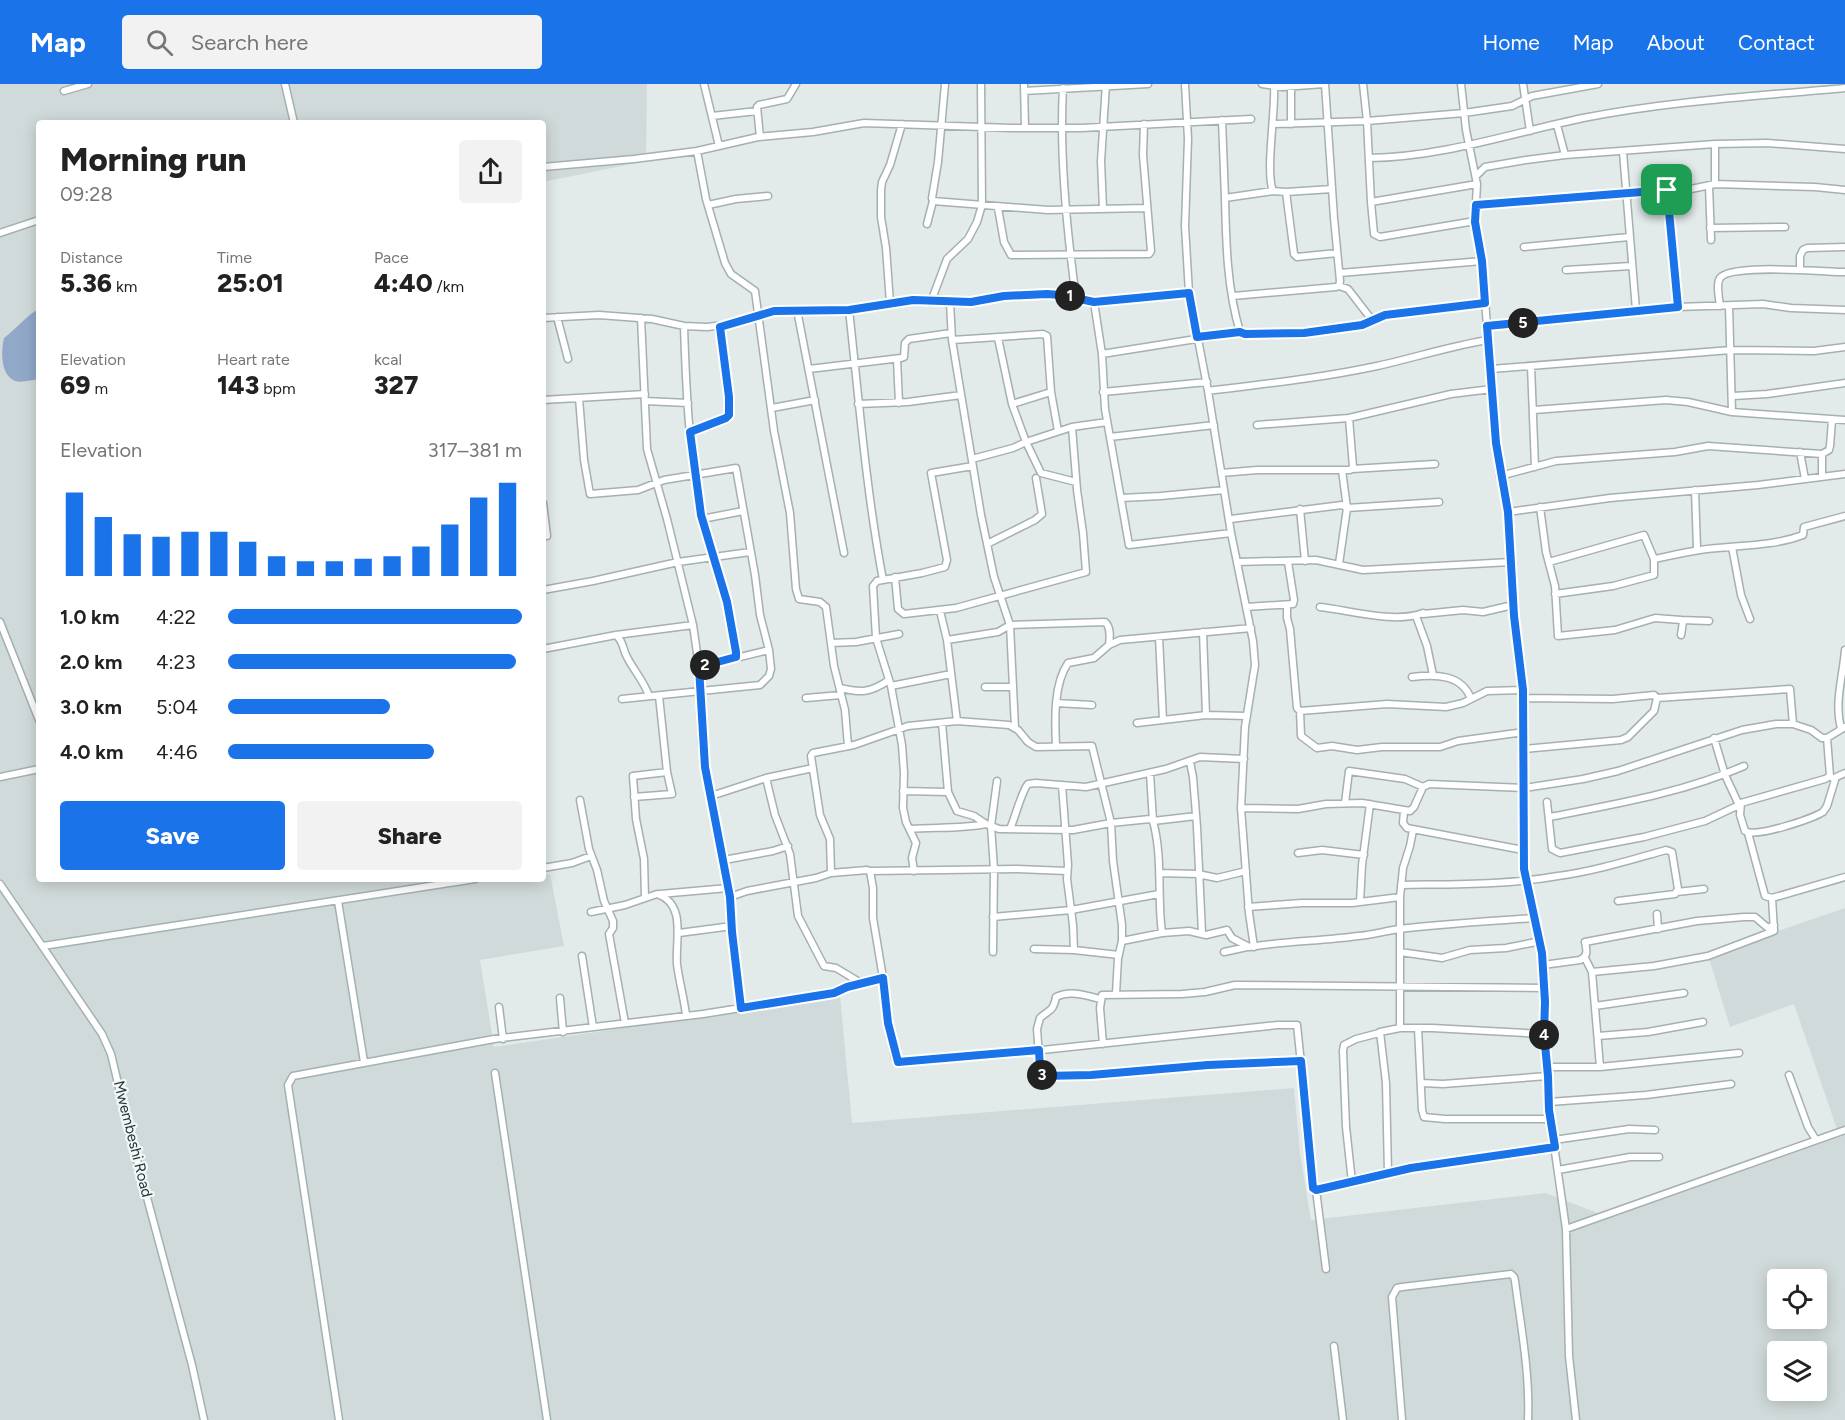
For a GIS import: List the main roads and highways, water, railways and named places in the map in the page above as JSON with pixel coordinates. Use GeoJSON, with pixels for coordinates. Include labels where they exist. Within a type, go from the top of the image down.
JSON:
{"type":"FeatureCollection","features":[{"type":"Feature","properties":{"kind":"water"},"geometry":{"type":"Polygon","coordinates":[[[36,311],[36,380],[15,381],[10,378],[4,368],[2,349],[4,338],[36,311]]]}}]}
